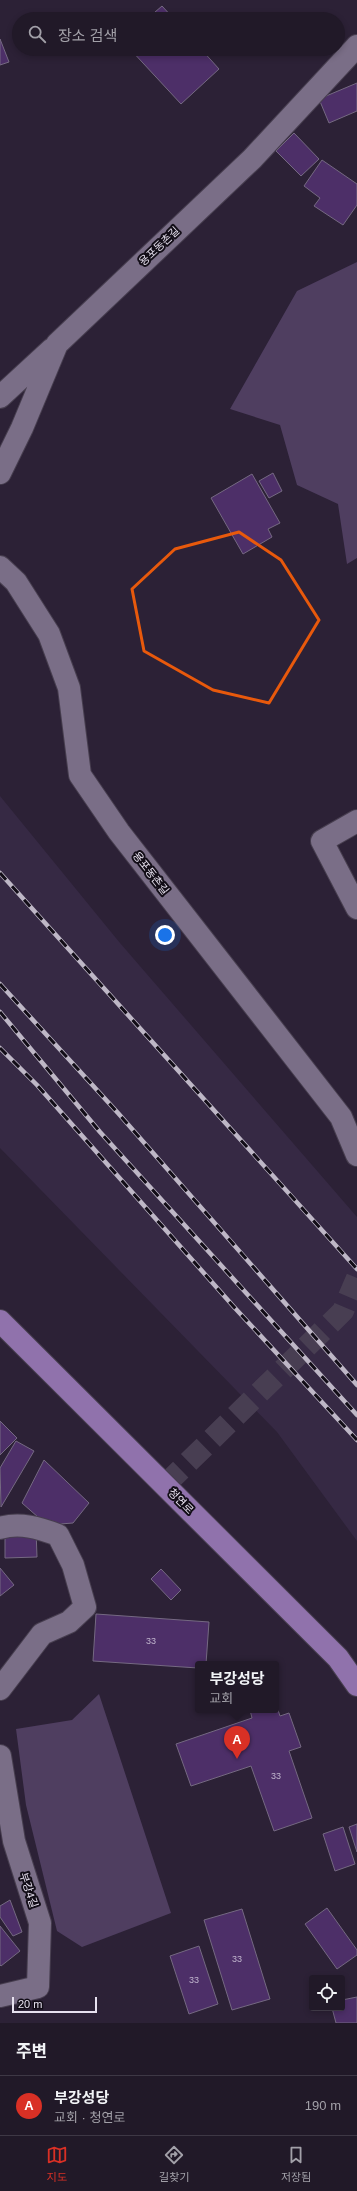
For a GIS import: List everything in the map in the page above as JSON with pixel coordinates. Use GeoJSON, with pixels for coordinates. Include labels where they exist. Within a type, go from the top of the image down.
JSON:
{"type":"FeatureCollection","features":[{"type":"Feature","properties":{"kind":"main road","name":"청연로"},"geometry":{"type":"LineString","coordinates":[[0,1321],[338,1658],[357,1685]]}},
{"type":"Feature","properties":{"kind":"street","name":"용포동촌길"},"geometry":{"type":"LineString","coordinates":[[0,473],[22,428],[58,344],[148,256],[252,158],[357,46]]}},
{"type":"Feature","properties":{"kind":"street"},"geometry":{"type":"LineString","coordinates":[[0,397],[58,344]]}},
{"type":"Feature","properties":{"kind":"street","name":"용포동촌길"},"geometry":{"type":"LineString","coordinates":[[0,567],[16,582],[49,634],[69,688],[80,775],[119,832],[341,1117],[357,1155]]}},
{"type":"Feature","properties":{"kind":"street"},"geometry":{"type":"LineString","coordinates":[[357,820],[322,841],[357,908]]}},
{"type":"Feature","properties":{"kind":"street"},"geometry":{"type":"LineString","coordinates":[[0,1528],[11,1524],[37,1527],[58,1535],[73,1565],[85,1607],[70,1622],[42,1634],[0,1689]]}},
{"type":"Feature","properties":{"kind":"street","name":"부강4길"},"geometry":{"type":"LineString","coordinates":[[0,1756],[14,1840],[40,1923],[38,1987],[0,1996]]}},
{"type":"Feature","properties":{"kind":"highlighted area"},"geometry":{"type":"Polygon","coordinates":[[[239,532],[281,560],[319,620],[269,703],[213,690],[144,651],[132,589],[175,549],[239,532]]]}},
{"type":"Feature","properties":{"kind":"shaded area"},"geometry":{"type":"Polygon","coordinates":[[[357,262],[357,558],[347,564],[338,504],[297,485],[280,425],[230,409],[297,291],[357,262]]]}},
{"type":"Feature","properties":{"kind":"shaded area"},"geometry":{"type":"Polygon","coordinates":[[[0,796],[120,943],[357,1217],[357,1541],[277,1432],[0,1148],[0,796]]]}},
{"type":"Feature","properties":{"kind":"shaded area"},"geometry":{"type":"Polygon","coordinates":[[[99,1694],[171,1913],[82,1947],[57,1931],[26,1805],[16,1729],[72,1720],[99,1694]]]}},
{"type":"Feature","properties":{"kind":"building"},"geometry":{"type":"Polygon","coordinates":[[[162,6],[168,12],[155,12],[162,6]]]}},
{"type":"Feature","properties":{"kind":"building"},"geometry":{"type":"Polygon","coordinates":[[[0,39],[9,62],[0,65],[0,39]]]}},
{"type":"Feature","properties":{"kind":"building"},"geometry":{"type":"Polygon","coordinates":[[[136,56],[207,56],[219,69],[181,104],[136,56]]]}},
{"type":"Feature","properties":{"kind":"building"},"geometry":{"type":"Polygon","coordinates":[[[357,83],[357,111],[329,123],[319,99],[357,83]]]}},
{"type":"Feature","properties":{"kind":"building"},"geometry":{"type":"Polygon","coordinates":[[[294,133],[319,159],[301,176],[276,151],[294,133]]]}},
{"type":"Feature","properties":{"kind":"building"},"geometry":{"type":"Polygon","coordinates":[[[322,160],[357,184],[357,205],[343,225],[314,206],[320,198],[304,186],[322,160]]]}},
{"type":"Feature","properties":{"kind":"building"},"geometry":{"type":"Polygon","coordinates":[[[273,473],[282,491],[269,498],[259,481],[273,473]]]}},
{"type":"Feature","properties":{"kind":"building"},"geometry":{"type":"Polygon","coordinates":[[[252,474],[280,523],[268,529],[272,537],[243,554],[211,498],[252,474]]]}},
{"type":"Feature","properties":{"kind":"building"},"geometry":{"type":"Polygon","coordinates":[[[0,1421],[17,1438],[0,1455],[0,1421]]]}},
{"type":"Feature","properties":{"kind":"building"},"geometry":{"type":"Polygon","coordinates":[[[16,1441],[34,1451],[1,1507],[0,1468],[16,1441]]]}},
{"type":"Feature","properties":{"kind":"building"},"geometry":{"type":"Polygon","coordinates":[[[44,1460],[89,1503],[73,1523],[47,1525],[22,1503],[44,1460]]]}},
{"type":"Feature","properties":{"kind":"building"},"geometry":{"type":"Polygon","coordinates":[[[36,1530],[37,1557],[5,1558],[5,1531],[36,1530]]]}},
{"type":"Feature","properties":{"kind":"building"},"geometry":{"type":"Polygon","coordinates":[[[0,1568],[14,1585],[0,1596],[0,1568]]]}},
{"type":"Feature","properties":{"kind":"building"},"geometry":{"type":"Polygon","coordinates":[[[161,1569],[181,1590],[171,1600],[151,1579],[161,1569]]]}},
{"type":"Feature","properties":{"kind":"building"},"geometry":{"type":"Polygon","coordinates":[[[96,1614],[209,1622],[206,1661],[195,1661],[195,1668],[93,1661],[96,1614]]]}},
{"type":"Feature","properties":{"kind":"building"},"geometry":{"type":"Polygon","coordinates":[[[251,1713],[279,1713],[280,1716],[289,1713],[301,1747],[289,1751],[312,1818],[274,1831],[251,1766],[191,1786],[176,1744],[252,1718],[251,1713]]]}},
{"type":"Feature","properties":{"kind":"building"},"geometry":{"type":"Polygon","coordinates":[[[357,1824],[357,1852],[349,1827],[357,1824]]]}},
{"type":"Feature","properties":{"kind":"building"},"geometry":{"type":"Polygon","coordinates":[[[343,1827],[355,1864],[335,1871],[323,1834],[343,1827]]]}},
{"type":"Feature","properties":{"kind":"building"},"geometry":{"type":"Polygon","coordinates":[[[10,1900],[22,1932],[13,1936],[0,1917],[0,1906],[10,1900]]]}},
{"type":"Feature","properties":{"kind":"building"},"geometry":{"type":"Polygon","coordinates":[[[327,1908],[357,1950],[357,1955],[337,1969],[305,1924],[327,1908]]]}},
{"type":"Feature","properties":{"kind":"building"},"geometry":{"type":"Polygon","coordinates":[[[242,1909],[270,1999],[232,2010],[204,1920],[242,1909]]]}},
{"type":"Feature","properties":{"kind":"building"},"geometry":{"type":"Polygon","coordinates":[[[0,1926],[20,1951],[1,1966],[0,1965],[0,1926]]]}},
{"type":"Feature","properties":{"kind":"building"},"geometry":{"type":"Polygon","coordinates":[[[199,1946],[218,2004],[189,2014],[170,1956],[199,1946]]]}},
{"type":"Feature","properties":{"kind":"building"},"geometry":{"type":"Polygon","coordinates":[[[357,1997],[357,2023],[336,2023],[333,2011],[345,2011],[345,1999],[357,1997]]]}},
{"type":"Feature","properties":{"kind":"tunnel"},"geometry":{"type":"LineString","coordinates":[[165,1485],[343,1311],[357,1278]]}},
{"type":"Feature","properties":{"kind":"railway"},"geometry":{"type":"LineString","coordinates":[[0,873],[357,1269]]}},
{"type":"Feature","properties":{"kind":"railway"},"geometry":{"type":"LineString","coordinates":[[0,984],[118,1113],[357,1385]]}},
{"type":"Feature","properties":{"kind":"railway"},"geometry":{"type":"LineString","coordinates":[[0,1012],[100,1132],[357,1415]]}},
{"type":"Feature","properties":{"kind":"railway"},"geometry":{"type":"LineString","coordinates":[[0,1048],[37,1085],[234,1307],[357,1440]]}},
{"type":"Feature","properties":{"kind":"place","name":"부강성당"},"geometry":{"type":"Point","coordinates":[237,1759]}}]}
